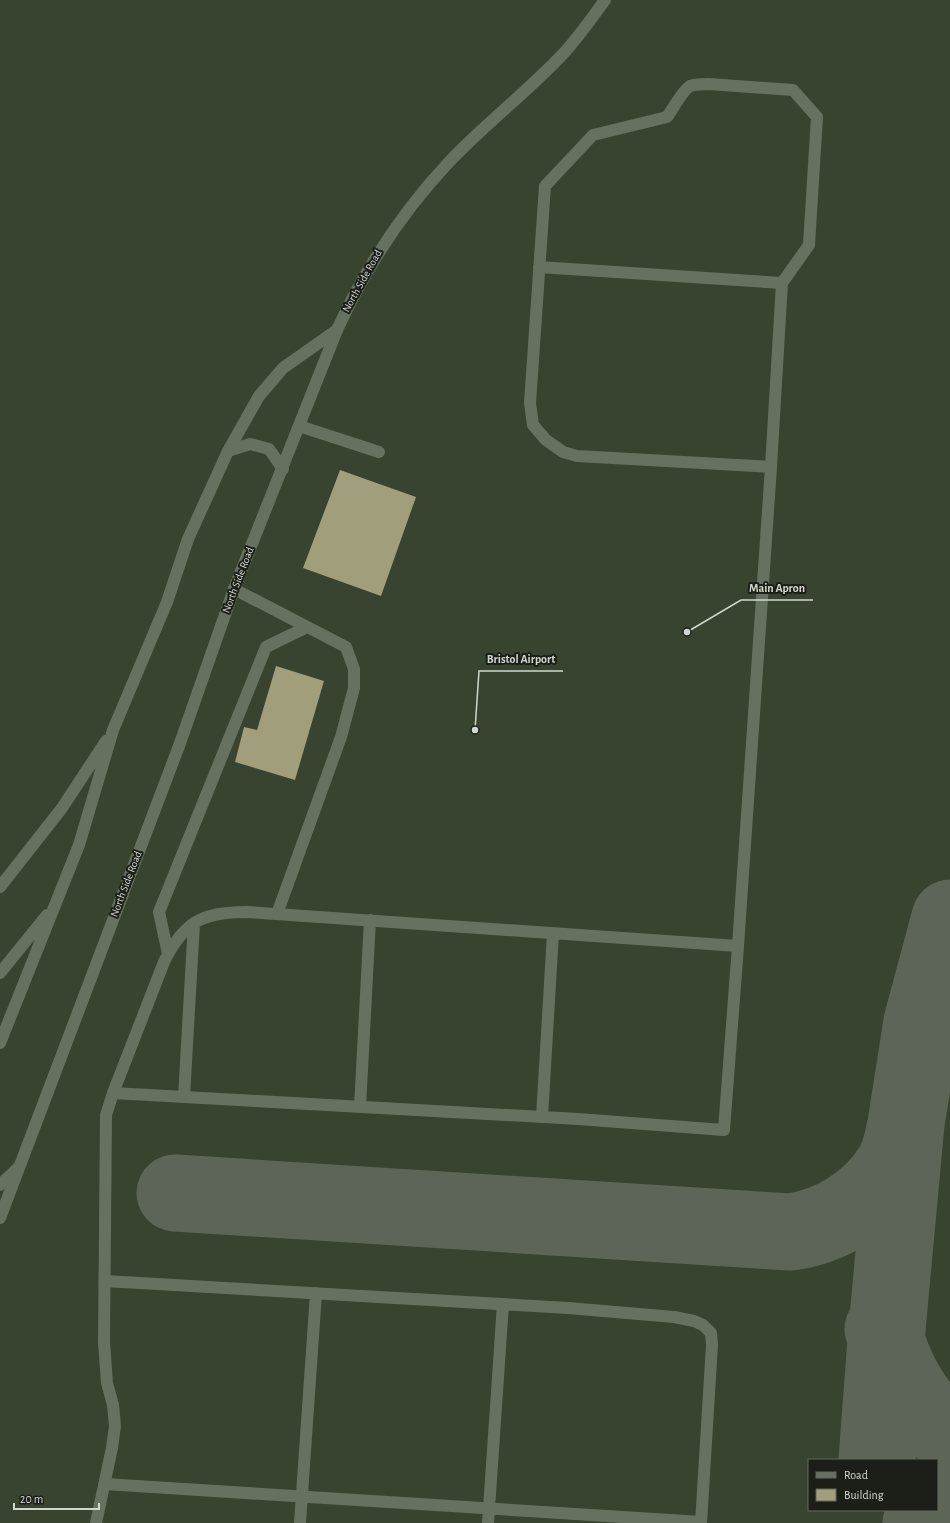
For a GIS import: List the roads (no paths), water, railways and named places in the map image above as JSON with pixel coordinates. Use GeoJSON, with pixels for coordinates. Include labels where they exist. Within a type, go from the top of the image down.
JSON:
{"type":"FeatureCollection","features":[{"type":"Feature","properties":{"kind":"street"},"geometry":{"type":"LineString","coordinates":[[595,14],[597,0]]}},
{"type":"Feature","properties":{"kind":"street","name":"North Side Road"},"geometry":{"type":"LineString","coordinates":[[0,1218],[179,746],[234,589],[337,330],[357,288],[404,214],[423,191],[456,156],[562,55],[605,0]]}},
{"type":"Feature","properties":{"kind":"street"},"geometry":{"type":"LineString","coordinates":[[114,1093],[542,1117],[724,1130],[771,467],[782,283],[809,245],[817,117],[793,90],[717,84],[691,86],[686,89],[667,117],[593,135],[545,186],[530,403],[533,425],[546,440],[563,452],[577,456],[771,467]]}},
{"type":"Feature","properties":{"kind":"street"},"geometry":{"type":"LineString","coordinates":[[539,267],[782,283]]}},
{"type":"Feature","properties":{"kind":"street"},"geometry":{"type":"LineString","coordinates":[[0,1044],[79,845],[113,730],[167,602],[188,538],[228,452],[259,396],[283,368],[337,330]]}},
{"type":"Feature","properties":{"kind":"street"},"geometry":{"type":"LineString","coordinates":[[299,426],[379,452]]}},
{"type":"Feature","properties":{"kind":"street"},"geometry":{"type":"LineString","coordinates":[[228,452],[250,444],[269,449],[283,469]]}},
{"type":"Feature","properties":{"kind":"street"},"geometry":{"type":"LineString","coordinates":[[234,589],[346,647],[354,669],[354,688],[341,737],[277,914]]}},
{"type":"Feature","properties":{"kind":"street"},"geometry":{"type":"LineString","coordinates":[[168,954],[159,912],[266,647],[307,627]]}},
{"type":"Feature","properties":{"kind":"street"},"geometry":{"type":"LineString","coordinates":[[0,887],[62,808],[113,730]]}},
{"type":"Feature","properties":{"kind":"street"},"geometry":{"type":"LineString","coordinates":[[0,973],[54,907]]}},
{"type":"Feature","properties":{"kind":"street"},"geometry":{"type":"LineString","coordinates":[[96,1523],[112,1448],[115,1426],[113,1405],[107,1383],[104,1349],[106,1115],[168,954],[180,935],[194,923],[209,916],[226,912],[247,912],[738,946]]}},
{"type":"Feature","properties":{"kind":"street"},"geometry":{"type":"LineString","coordinates":[[360,1107],[370,920]]}},
{"type":"Feature","properties":{"kind":"street"},"geometry":{"type":"LineString","coordinates":[[184,1097],[194,923]]}},
{"type":"Feature","properties":{"kind":"street"},"geometry":{"type":"LineString","coordinates":[[542,1117],[553,933]]}},
{"type":"Feature","properties":{"kind":"street"},"geometry":{"type":"LineString","coordinates":[[0,1185],[18,1168]]}},
{"type":"Feature","properties":{"kind":"street"},"geometry":{"type":"LineString","coordinates":[[104,1484],[701,1522],[712,1356],[710,1333],[703,1325],[694,1321],[674,1317],[568,1308],[105,1281]]}},
{"type":"Feature","properties":{"kind":"street"},"geometry":{"type":"LineString","coordinates":[[300,1523],[316,1293]]}},
{"type":"Feature","properties":{"kind":"street"},"geometry":{"type":"LineString","coordinates":[[488,1523],[503,1304]]}},
{"type":"Feature","properties":{"kind":"place","name":"Main Apron"},"geometry":{"type":"Point","coordinates":[687,632]}},
{"type":"Feature","properties":{"kind":"place","name":"Bristol Airport"},"geometry":{"type":"Point","coordinates":[475,730]}}]}
